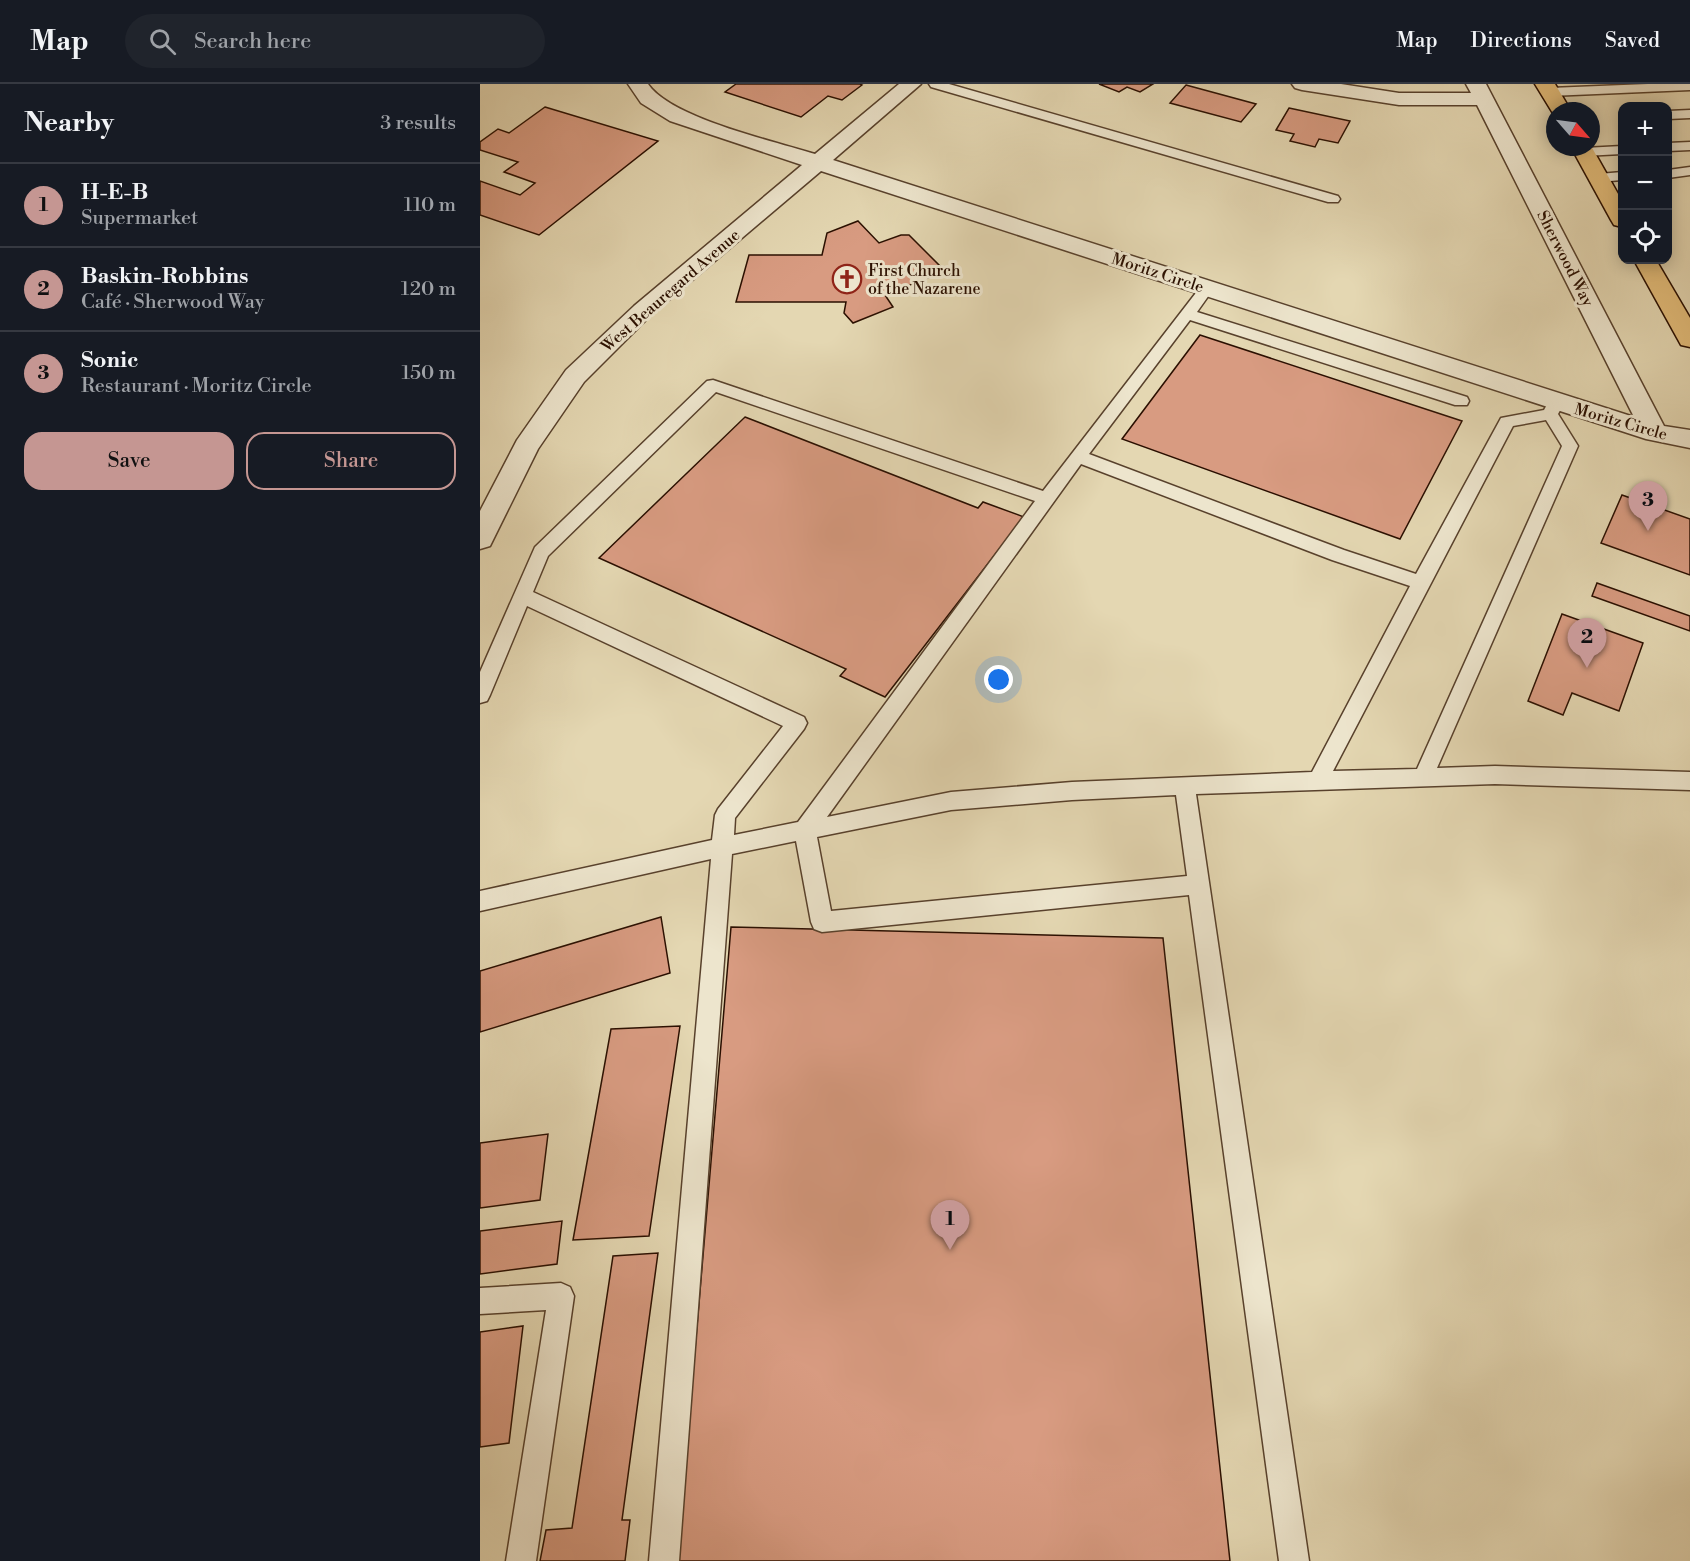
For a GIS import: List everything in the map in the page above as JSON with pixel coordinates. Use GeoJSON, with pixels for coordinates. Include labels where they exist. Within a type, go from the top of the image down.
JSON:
{"type":"FeatureCollection","features":[{"type":"Feature","properties":{"kind":"main road"},"geometry":{"type":"LineString","coordinates":[[1548,88],[1556,102]]}},
{"type":"Feature","properties":{"kind":"main road"},"geometry":{"type":"LineString","coordinates":[[1586,156],[1618,211]]}},
{"type":"Feature","properties":{"kind":"main road"},"geometry":{"type":"LineString","coordinates":[[1647,264],[1690,339]]}},
{"type":"Feature","properties":{"kind":"street","name":"Moritz Circle"},"geometry":{"type":"LineString","coordinates":[[638,84],[648,99],[677,117],[1207,288],[1553,408],[1655,433],[1690,439]]}},
{"type":"Feature","properties":{"kind":"street","name":"West Beauregard Avenue"},"geometry":{"type":"LineString","coordinates":[[480,539],[526,446],[575,376],[642,311],[910,84]]}},
{"type":"Feature","properties":{"kind":"street"},"geometry":{"type":"LineString","coordinates":[[1302,84],[1399,99],[1480,92]]}},
{"type":"Feature","properties":{"kind":"street","name":"Sherwood Way"},"geometry":{"type":"LineString","coordinates":[[1480,92],[1655,433]]}},
{"type":"Feature","properties":{"kind":"lane"},"geometry":{"type":"LineString","coordinates":[[935,84],[1333,199]]}},
{"type":"Feature","properties":{"kind":"lane"},"geometry":{"type":"LineString","coordinates":[[1548,88],[1690,86]]}},
{"type":"Feature","properties":{"kind":"lane"},"geometry":{"type":"LineString","coordinates":[[1672,115],[1690,114]]}},
{"type":"Feature","properties":{"kind":"lane"},"geometry":{"type":"LineString","coordinates":[[1672,147],[1690,146]]}},
{"type":"Feature","properties":{"kind":"lane"},"geometry":{"type":"LineString","coordinates":[[1600,150],[1618,150]]}},
{"type":"Feature","properties":{"kind":"lane"},"geometry":{"type":"LineString","coordinates":[[1672,173],[1690,171]]}},
{"type":"Feature","properties":{"kind":"lane"},"geometry":{"type":"LineString","coordinates":[[1599,178],[1618,176]]}},
{"type":"Feature","properties":{"kind":"lane"},"geometry":{"type":"LineString","coordinates":[[1199,884],[822,922],[805,830],[1078,456],[1207,288]]}},
{"type":"Feature","properties":{"kind":"lane"},"geometry":{"type":"LineString","coordinates":[[1187,314],[1461,401]]}},
{"type":"Feature","properties":{"kind":"lane"},"geometry":{"type":"LineString","coordinates":[[480,694],[541,552],[713,385],[1047,499]]}},
{"type":"Feature","properties":{"kind":"lane"},"geometry":{"type":"LineString","coordinates":[[1318,780],[1508,422],[1553,408],[1570,446],[1423,777]]}},
{"type":"Feature","properties":{"kind":"lane"},"geometry":{"type":"LineString","coordinates":[[1078,456],[1338,555],[1421,583]]}},
{"type":"Feature","properties":{"kind":"lane"},"geometry":{"type":"LineString","coordinates":[[522,595],[797,723],[725,815],[664,1561]]}},
{"type":"Feature","properties":{"kind":"lane"},"geometry":{"type":"LineString","coordinates":[[480,901],[721,847],[951,801],[1072,790],[1495,775],[1689,786]]}},
{"type":"Feature","properties":{"kind":"lane"},"geometry":{"type":"LineString","coordinates":[[1185,786],[1294,1561]]}},
{"type":"Feature","properties":{"kind":"lane"},"geometry":{"type":"LineString","coordinates":[[480,1301],[561,1296],[521,1561]]}},
{"type":"Feature","properties":{"kind":"building"},"geometry":{"type":"Polygon","coordinates":[[[736,84],[862,85],[842,100],[828,96],[801,117],[725,92],[736,84]]]}},
{"type":"Feature","properties":{"kind":"building"},"geometry":{"type":"Polygon","coordinates":[[[1099,84],[1153,84],[1140,92],[1127,87],[1119,92],[1099,84]]]}},
{"type":"Feature","properties":{"kind":"building"},"geometry":{"type":"Polygon","coordinates":[[[1186,85],[1256,104],[1241,122],[1170,103],[1186,85]]]}},
{"type":"Feature","properties":{"kind":"building"},"geometry":{"type":"Polygon","coordinates":[[[545,107],[658,141],[539,235],[480,215],[480,181],[520,195],[535,183],[504,172],[518,162],[480,150],[480,142],[498,129],[509,133],[545,107]]]}},
{"type":"Feature","properties":{"kind":"building"},"geometry":{"type":"Polygon","coordinates":[[[1289,108],[1350,121],[1338,143],[1319,139],[1315,147],[1290,141],[1294,134],[1276,130],[1289,108]]]}},
{"type":"Feature","properties":{"kind":"building"},"geometry":{"type":"Polygon","coordinates":[[[858,221],[879,243],[901,235],[909,235],[945,271],[885,295],[893,307],[853,323],[844,313],[846,302],[736,302],[749,255],[822,255],[827,233],[858,221]]]}},
{"type":"Feature","properties":{"kind":"building"},"geometry":{"type":"Polygon","coordinates":[[[1200,335],[1462,421],[1400,539],[1122,439],[1200,335]]]}},
{"type":"Feature","properties":{"kind":"building"},"geometry":{"type":"Polygon","coordinates":[[[745,417],[978,508],[983,502],[1024,517],[885,697],[840,676],[846,669],[599,558],[745,417]]]}},
{"type":"Feature","properties":{"kind":"building"},"geometry":{"type":"Polygon","coordinates":[[[1622,495],[1690,519],[1690,575],[1601,543],[1622,495]]]}},
{"type":"Feature","properties":{"kind":"building"},"geometry":{"type":"Polygon","coordinates":[[[1597,583],[1690,616],[1690,631],[1592,596],[1597,583]]]}},
{"type":"Feature","properties":{"kind":"building"},"geometry":{"type":"Polygon","coordinates":[[[1562,614],[1643,643],[1619,711],[1572,693],[1563,715],[1528,701],[1562,614]]]}},
{"type":"Feature","properties":{"kind":"building"},"geometry":{"type":"Polygon","coordinates":[[[661,917],[670,973],[480,1032],[480,971],[661,917]]]}},
{"type":"Feature","properties":{"kind":"building"},"geometry":{"type":"Polygon","coordinates":[[[731,927],[1163,938],[1230,1561],[677,1561],[731,927]]]}},
{"type":"Feature","properties":{"kind":"building"},"geometry":{"type":"Polygon","coordinates":[[[680,1026],[649,1236],[573,1240],[611,1029],[680,1026]]]}},
{"type":"Feature","properties":{"kind":"building"},"geometry":{"type":"Polygon","coordinates":[[[548,1134],[540,1200],[480,1208],[480,1143],[548,1134]]]}},
{"type":"Feature","properties":{"kind":"building"},"geometry":{"type":"Polygon","coordinates":[[[562,1221],[557,1264],[480,1274],[480,1231],[562,1221]]]}},
{"type":"Feature","properties":{"kind":"building"},"geometry":{"type":"Polygon","coordinates":[[[658,1253],[622,1520],[630,1520],[625,1561],[540,1561],[546,1530],[572,1528],[613,1256],[658,1253]]]}},
{"type":"Feature","properties":{"kind":"building"},"geometry":{"type":"Polygon","coordinates":[[[523,1326],[509,1443],[480,1447],[480,1332],[523,1326]]]}},
{"type":"Feature","properties":{"kind":"place","name":"First Church of the Nazarene"},"geometry":{"type":"Point","coordinates":[847,279]}},
{"type":"Feature","properties":{"kind":"place","name":"Sonic"},"geometry":{"type":"Point","coordinates":[1648,531]}},
{"type":"Feature","properties":{"kind":"place","name":"Baskin-Robbins"},"geometry":{"type":"Point","coordinates":[1587,668]}},
{"type":"Feature","properties":{"kind":"place","name":"H-E-B"},"geometry":{"type":"Point","coordinates":[950,1250]}}]}
